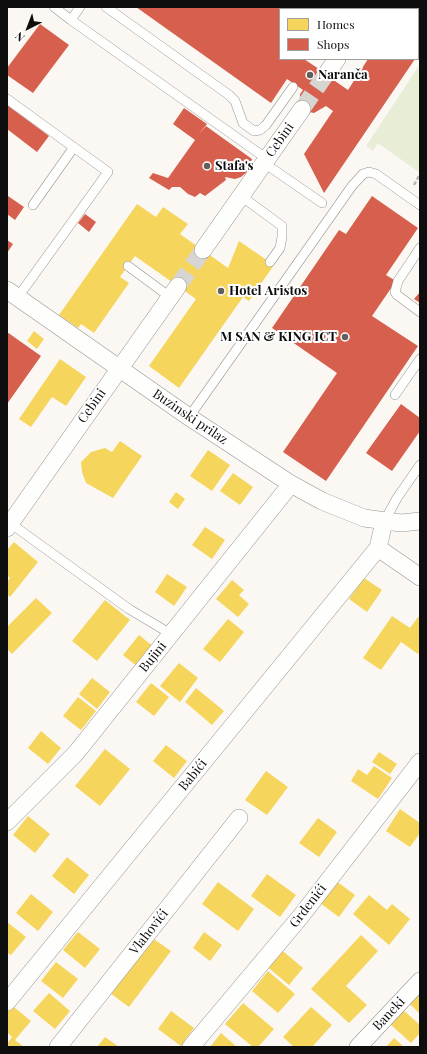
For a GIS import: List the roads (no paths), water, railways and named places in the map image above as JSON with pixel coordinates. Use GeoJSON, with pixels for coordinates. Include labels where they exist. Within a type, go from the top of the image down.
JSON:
{"type":"FeatureCollection","features":[{"type":"Feature","properties":{"kind":"street","name":"Cebini"},"geometry":{"type":"LineString","coordinates":[[203,250],[302,109]]}},
{"type":"Feature","properties":{"kind":"street","name":"Cebini"},"geometry":{"type":"LineString","coordinates":[[8,526],[174,291]]}},
{"type":"Feature","properties":{"kind":"street","name":"Buzinski prilaz"},"geometry":{"type":"LineString","coordinates":[[13,294],[189,417],[291,484],[343,510],[364,518],[384,522],[419,523]]}},
{"type":"Feature","properties":{"kind":"street","name":"Bujini"},"geometry":{"type":"LineString","coordinates":[[7,822],[76,754],[291,484]]}},
{"type":"Feature","properties":{"kind":"street"},"geometry":{"type":"LineString","coordinates":[[384,522],[378,548],[420,577]]}},
{"type":"Feature","properties":{"kind":"street","name":"Babići"},"geometry":{"type":"LineString","coordinates":[[7,1002],[378,548]]}},
{"type":"Feature","properties":{"kind":"street","name":"Grdenići"},"geometry":{"type":"LineString","coordinates":[[191,1047],[301,916],[420,762]]}},
{"type":"Feature","properties":{"kind":"street","name":"Vlahovići"},"geometry":{"type":"LineString","coordinates":[[58,1047],[239,818]]}},
{"type":"Feature","properties":{"kind":"street","name":"Baneki"},"geometry":{"type":"LineString","coordinates":[[358,1047],[420,981]]}},
{"type":"Feature","properties":{"kind":"lane"},"geometry":{"type":"LineString","coordinates":[[54,7],[322,203]]}},
{"type":"Feature","properties":{"kind":"lane"},"geometry":{"type":"LineString","coordinates":[[71,20],[80,7]]}},
{"type":"Feature","properties":{"kind":"lane"},"geometry":{"type":"LineString","coordinates":[[106,7],[229,95],[235,101],[243,123],[254,131],[260,130],[266,125],[293,87]]}},
{"type":"Feature","properties":{"kind":"lane"},"geometry":{"type":"LineString","coordinates":[[7,99],[108,172],[13,294]]}},
{"type":"Feature","properties":{"kind":"lane"},"geometry":{"type":"LineString","coordinates":[[33,206],[74,147]]}},
{"type":"Feature","properties":{"kind":"lane"},"geometry":{"type":"LineString","coordinates":[[189,417],[352,186],[363,174],[369,172],[376,174],[420,205]]}},
{"type":"Feature","properties":{"kind":"lane"},"geometry":{"type":"LineString","coordinates":[[241,196],[282,226],[280,248],[270,262]]}},
{"type":"Feature","properties":{"kind":"lane"},"geometry":{"type":"LineString","coordinates":[[420,248],[398,282],[395,292],[420,312]]}},
{"type":"Feature","properties":{"kind":"lane"},"geometry":{"type":"LineString","coordinates":[[128,266],[174,291]]}},
{"type":"Feature","properties":{"kind":"lane"},"geometry":{"type":"LineString","coordinates":[[395,395],[420,359]]}},
{"type":"Feature","properties":{"kind":"lane"},"geometry":{"type":"LineString","coordinates":[[384,522],[397,498],[420,466]]}},
{"type":"Feature","properties":{"kind":"lane"},"geometry":{"type":"LineString","coordinates":[[8,526],[129,609],[171,634]]}},
{"type":"Feature","properties":{"kind":"tunnel"},"geometry":{"type":"LineString","coordinates":[[302,109],[329,70]]}},
{"type":"Feature","properties":{"kind":"tunnel"},"geometry":{"type":"LineString","coordinates":[[178,286],[203,250]]}},
{"type":"Feature","properties":{"kind":"place","name":"Naranča"},"geometry":{"type":"Point","coordinates":[310,75]}},
{"type":"Feature","properties":{"kind":"place","name":"Stafa's"},"geometry":{"type":"Point","coordinates":[207,166]}},
{"type":"Feature","properties":{"kind":"place","name":"Hotel Aristos"},"geometry":{"type":"Point","coordinates":[221,291]}},
{"type":"Feature","properties":{"kind":"place","name":"M SAN & KING ICT"},"geometry":{"type":"Point","coordinates":[345,337]}}]}
